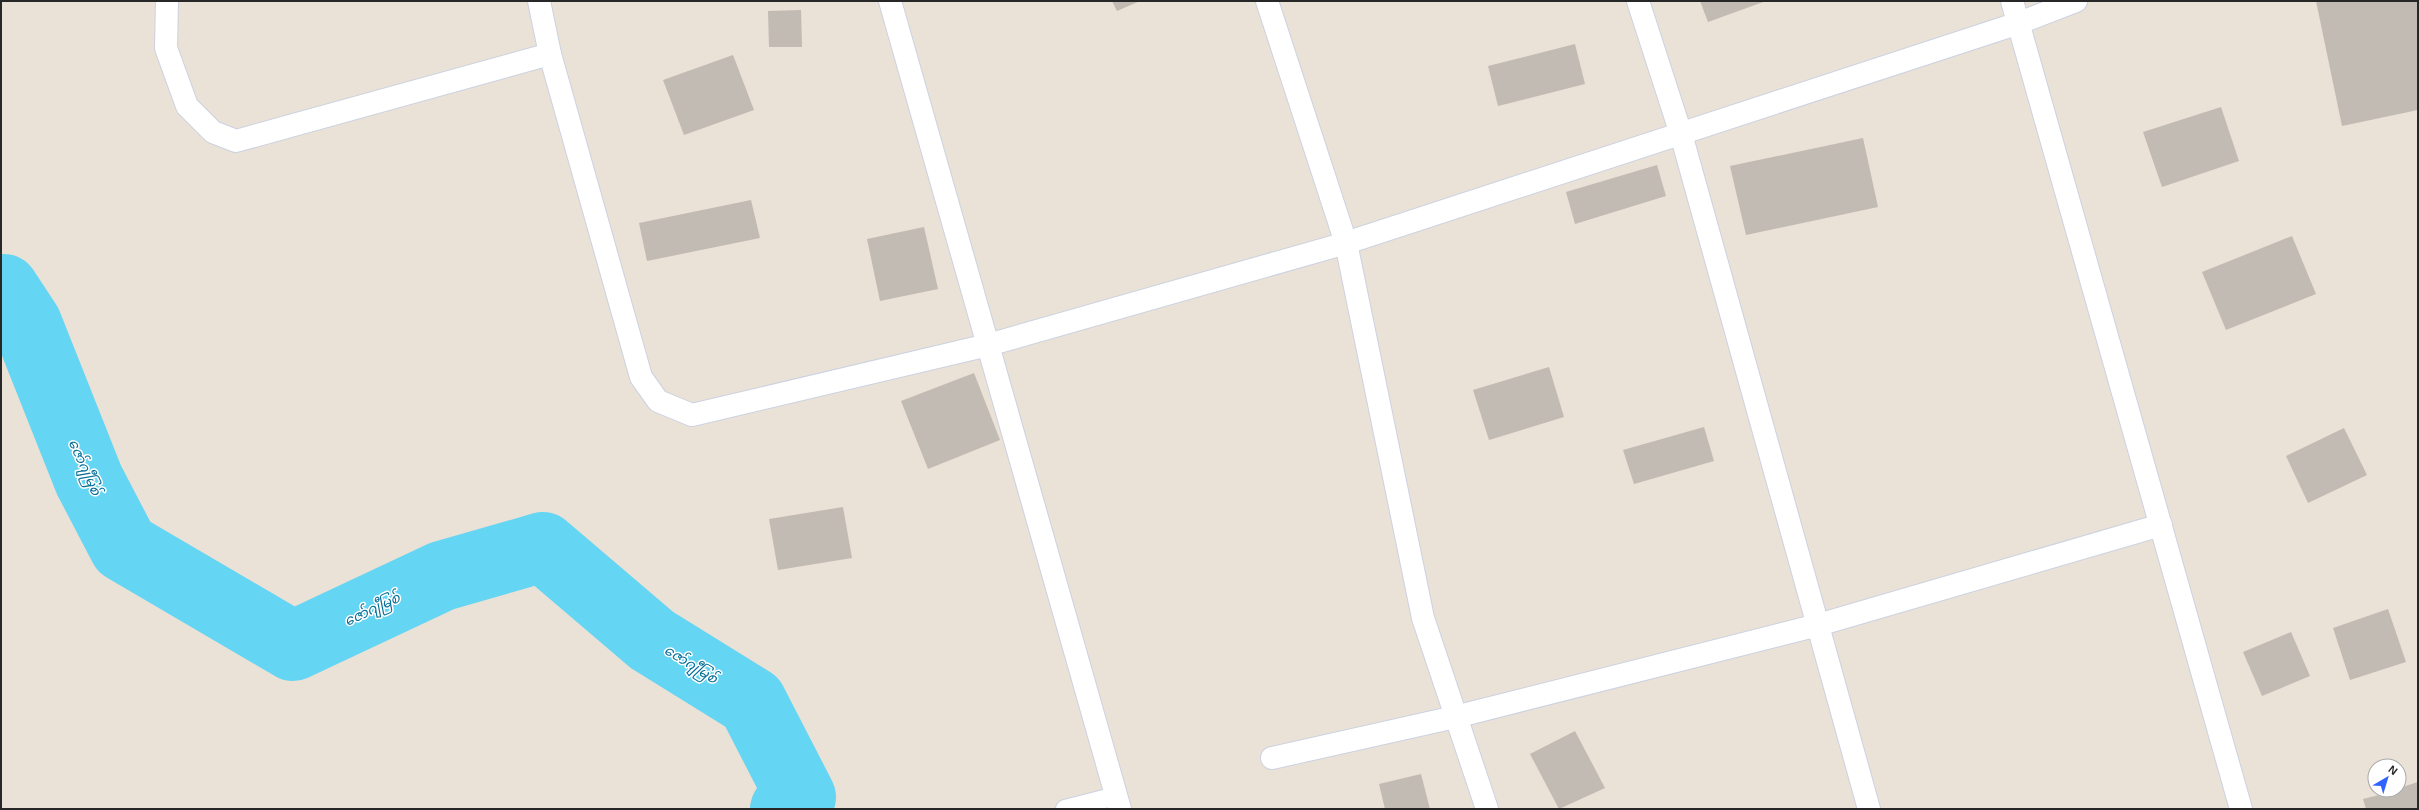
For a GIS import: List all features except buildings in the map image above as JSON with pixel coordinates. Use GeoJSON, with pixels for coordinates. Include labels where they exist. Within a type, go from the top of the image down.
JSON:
{"type":"FeatureCollection","features":[{"type":"Feature","properties":{"kind":"street"},"geometry":{"type":"LineString","coordinates":[[167,1],[166,48],[187,106],[213,132],[236,141],[550,54]]}},
{"type":"Feature","properties":{"kind":"street"},"geometry":{"type":"LineString","coordinates":[[539,1],[550,54],[641,376],[658,401],[692,416],[988,345],[1346,243],[2019,23],[2076,1]]}},
{"type":"Feature","properties":{"kind":"street"},"geometry":{"type":"LineString","coordinates":[[890,1],[1118,802]]}},
{"type":"Feature","properties":{"kind":"street"},"geometry":{"type":"LineString","coordinates":[[1267,1],[1346,243],[1423,618],[1487,809]]}},
{"type":"Feature","properties":{"kind":"street"},"geometry":{"type":"LineString","coordinates":[[1638,1],[1681,134],[1869,809]]}},
{"type":"Feature","properties":{"kind":"street"},"geometry":{"type":"LineString","coordinates":[[2012,1],[2241,809]]}},
{"type":"Feature","properties":{"kind":"street"},"geometry":{"type":"LineString","coordinates":[[1272,758],[1455,717],[1818,625],[2161,525]]}},
{"type":"Feature","properties":{"kind":"lane"},"geometry":{"type":"LineString","coordinates":[[1065,809],[1118,802]]}},
{"type":"Feature","properties":{"kind":"waterway","name":"ဇော်ဂျီမြစ်"},"geometry":{"type":"LineString","coordinates":[[1,289],[4,289],[27,324],[89,480],[124,547],[293,646],[442,576],[543,547],[652,640],[752,702],[801,797],[785,809]]}}]}
